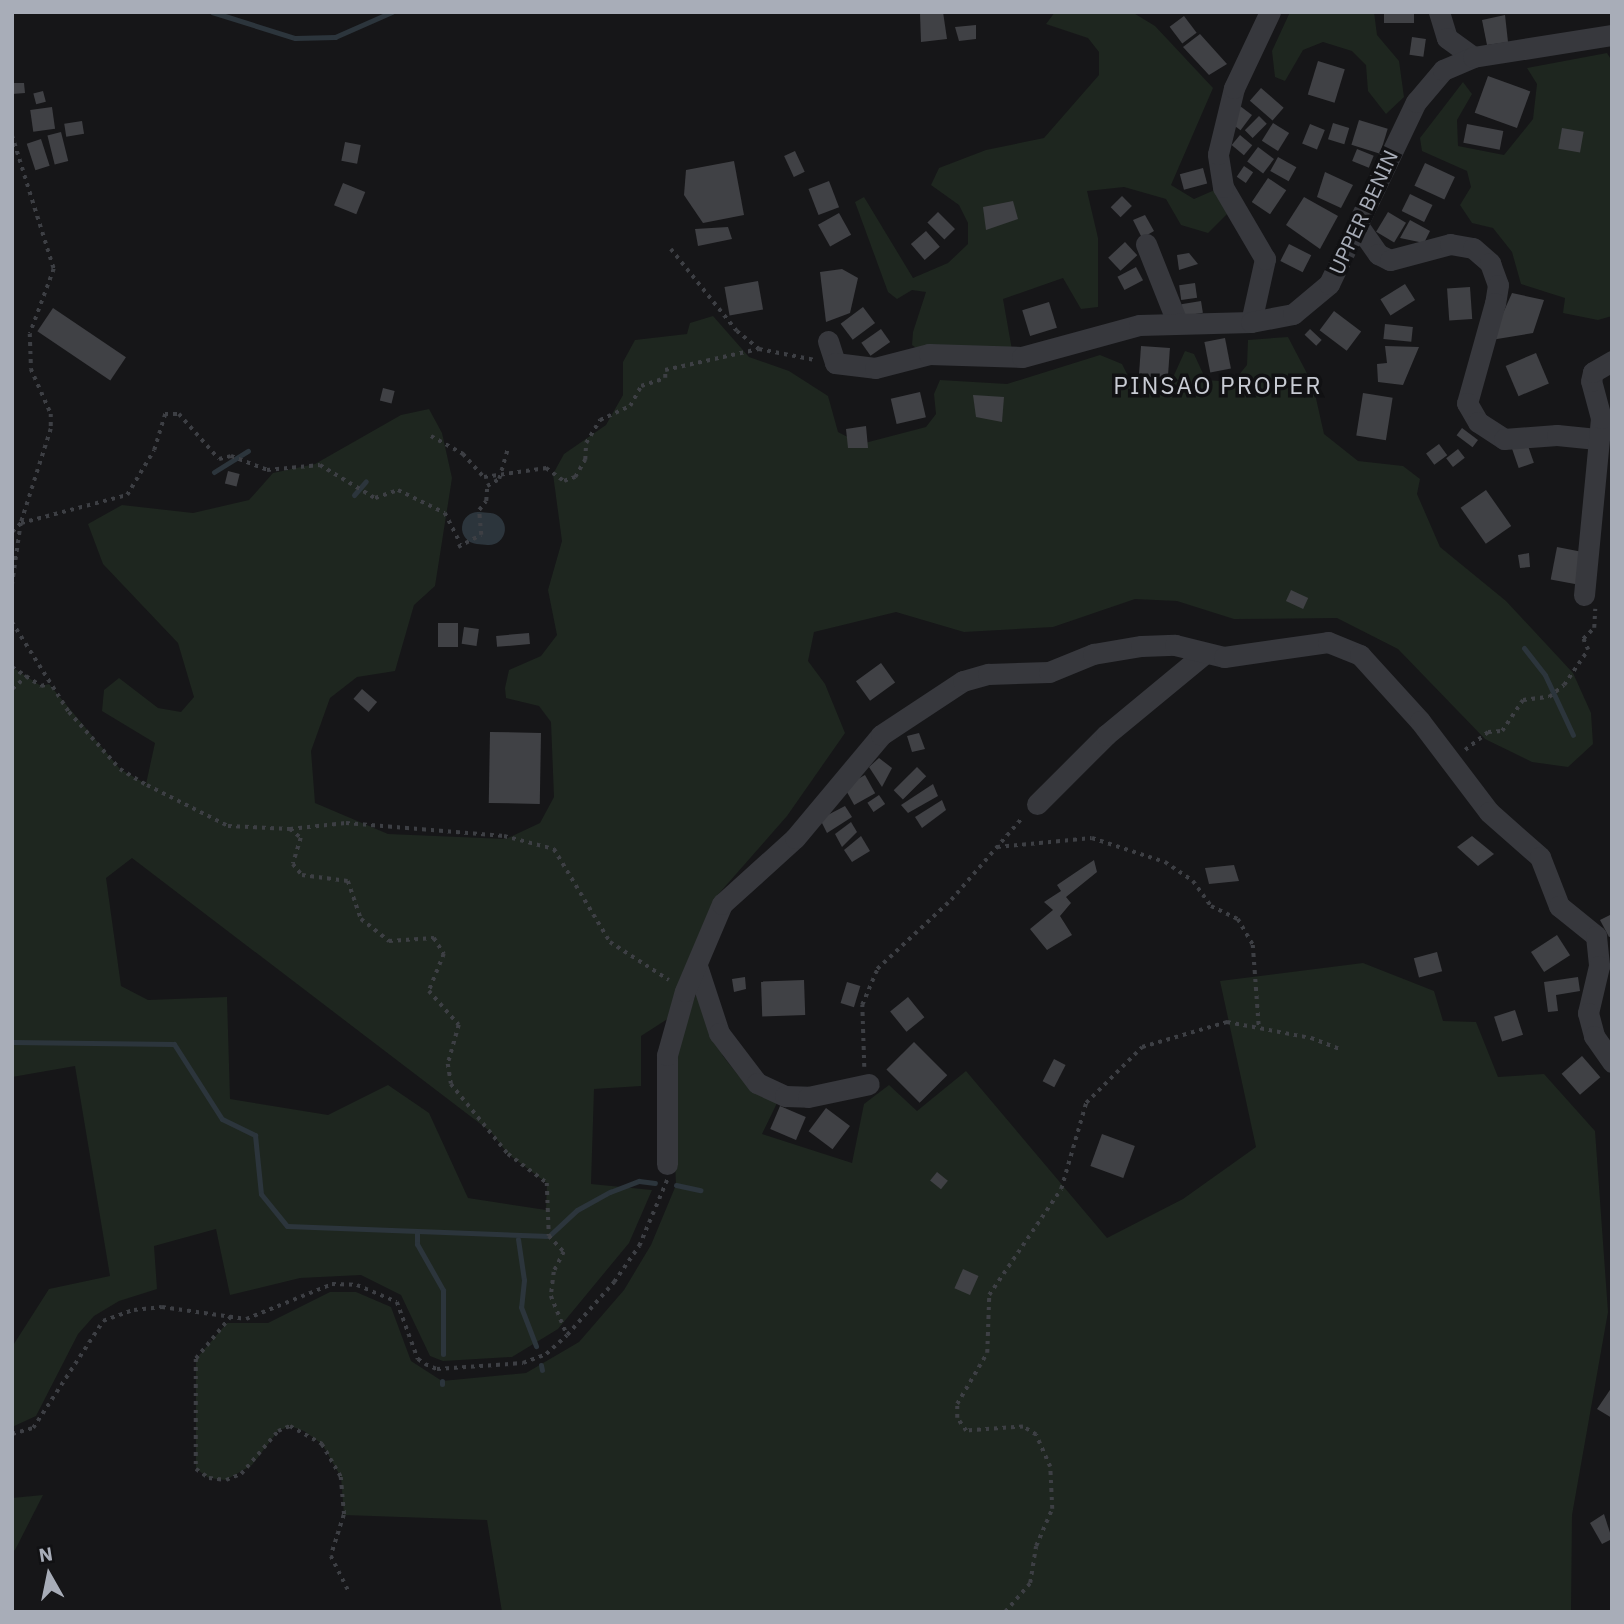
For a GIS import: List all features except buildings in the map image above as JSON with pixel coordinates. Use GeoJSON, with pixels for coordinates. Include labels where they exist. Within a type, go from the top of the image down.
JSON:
{"type":"FeatureCollection","features":[{"type":"Feature","properties":{"kind":"street"},"geometry":{"type":"LineString","coordinates":[[1251,322],[1265,259],[1223,187],[1218,154],[1234,88],[1270,12]]}},
{"type":"Feature","properties":{"kind":"street"},"geometry":{"type":"LineString","coordinates":[[1439,12],[1447,38],[1473,57]]}},
{"type":"Feature","properties":{"kind":"street","name":"UPPER BENIN"},"geometry":{"type":"LineString","coordinates":[[835,363],[853,369],[929,354],[1003,359],[1139,325],[1251,322],[1293,314],[1329,284],[1416,102],[1443,70],[1473,57],[1612,34]]}},
{"type":"Feature","properties":{"kind":"street"},"geometry":{"type":"LineString","coordinates":[[1357,224],[1378,254],[1390,260],[1450,244],[1473,248],[1490,263],[1498,285],[1467,403],[1478,422],[1504,439],[1557,435],[1601,444]]}},
{"type":"Feature","properties":{"kind":"street"},"geometry":{"type":"LineString","coordinates":[[1146,244],[1177,322]]}},
{"type":"Feature","properties":{"kind":"street"},"geometry":{"type":"LineString","coordinates":[[828,341],[835,363]]}},
{"type":"Feature","properties":{"kind":"street"},"geometry":{"type":"LineString","coordinates":[[1584,595],[1601,444],[1601,418],[1593,372],[1612,361]]}},
{"type":"Feature","properties":{"kind":"street"},"geometry":{"type":"LineString","coordinates":[[667,1164],[667,1055],[685,991],[722,904],[795,838],[881,735],[963,681],[988,674],[1049,672],[1093,654],[1141,646],[1175,645],[1204,654],[1249,655],[1328,642],[1360,655],[1489,813],[1540,856],[1559,906],[1596,936],[1600,966],[1588,1013],[1594,1036],[1612,1062]]}},
{"type":"Feature","properties":{"kind":"street"},"geometry":{"type":"LineString","coordinates":[[1037,804],[1115,727],[1204,654]]}},
{"type":"Feature","properties":{"kind":"street"},"geometry":{"type":"LineString","coordinates":[[697,966],[719,1033],[757,1083],[785,1096],[808,1097],[863,1085]]}},
{"type":"Feature","properties":{"kind":"path"},"geometry":{"type":"LineString","coordinates":[[12,135],[54,269],[30,334],[31,369],[51,414],[51,429],[21,523],[12,586]]}},
{"type":"Feature","properties":{"kind":"path"},"geometry":{"type":"LineString","coordinates":[[671,249],[737,331],[759,349]]}},
{"type":"Feature","properties":{"kind":"path"},"geometry":{"type":"LineString","coordinates":[[431,436],[463,454],[484,477],[546,468],[560,482],[573,478],[585,460],[591,432],[603,416],[630,406],[641,386],[665,378],[665,370],[759,349],[835,363]]}},
{"type":"Feature","properties":{"kind":"path"},"geometry":{"type":"LineString","coordinates":[[12,532],[21,523],[127,495],[154,450],[165,414],[178,414],[219,459],[231,456],[267,470],[320,465],[363,491],[382,498],[398,490],[441,510],[460,546],[481,534],[482,520],[479,510],[486,501],[487,486],[500,474],[508,448]]}},
{"type":"Feature","properties":{"kind":"path"},"geometry":{"type":"LineString","coordinates":[[1449,762],[1488,732],[1502,731],[1522,700],[1549,697],[1564,685],[1588,650],[1583,639],[1594,628],[1595,607],[1584,595]]}},
{"type":"Feature","properties":{"kind":"path"},"geometry":{"type":"LineString","coordinates":[[12,622],[48,684],[129,775],[228,825],[290,829],[346,823],[504,835],[554,849],[610,942],[685,991]]}},
{"type":"Feature","properties":{"kind":"path"},"geometry":{"type":"LineString","coordinates":[[12,667],[41,686],[48,684]]}},
{"type":"Feature","properties":{"kind":"path"},"geometry":{"type":"LineString","coordinates":[[12,689],[27,676]]}},
{"type":"Feature","properties":{"kind":"path"},"geometry":{"type":"LineString","coordinates":[[863,1085],[866,1062],[865,989],[877,969],[951,900],[1037,804]]}},
{"type":"Feature","properties":{"kind":"path"},"geometry":{"type":"LineString","coordinates":[[290,829],[301,838],[293,864],[302,875],[348,881],[361,919],[389,941],[435,937],[444,954],[429,991],[459,1025],[448,1064],[451,1084],[508,1154],[547,1183],[549,1236],[564,1252],[554,1272],[551,1296],[567,1335]]}},
{"type":"Feature","properties":{"kind":"path"},"geometry":{"type":"LineString","coordinates":[[997,847],[1092,838],[1165,862],[1193,881],[1211,906],[1238,919],[1253,945],[1259,1026]]}},
{"type":"Feature","properties":{"kind":"path"},"geometry":{"type":"LineString","coordinates":[[1005,1612],[1030,1583],[1036,1546],[1052,1509],[1050,1467],[1036,1435],[1023,1427],[966,1431],[957,1418],[957,1404],[987,1353],[989,1295],[1061,1189],[1086,1103],[1104,1080],[1153,1043],[1227,1022],[1259,1026],[1340,1049]]}},
{"type":"Feature","properties":{"kind":"path"},"geometry":{"type":"LineString","coordinates":[[12,1434],[33,1428],[103,1321],[162,1307],[231,1317],[268,1313],[332,1284],[357,1285],[397,1302],[418,1359],[437,1369],[523,1363],[567,1335],[639,1246],[668,1179],[667,1164]]}},
{"type":"Feature","properties":{"kind":"path"},"geometry":{"type":"LineString","coordinates":[[231,1317],[196,1359],[196,1469],[218,1479],[241,1474],[278,1431],[290,1426],[322,1444],[341,1477],[344,1515],[331,1556],[349,1592]]}},
{"type":"Feature","properties":{"kind":"shaded area"},"geometry":{"type":"Polygon","coordinates":[[[1055,12],[1132,12],[1155,26],[1213,88],[1171,185],[1194,199],[1217,189],[1227,214],[1208,233],[1181,225],[1166,199],[1124,187],[1087,191],[1098,238],[1098,307],[1081,309],[1063,278],[1003,299],[1012,350],[922,352],[912,345],[913,332],[926,292],[912,290],[897,299],[888,292],[855,202],[864,197],[913,278],[948,263],[968,244],[968,223],[959,205],[931,185],[939,168],[986,150],[1044,138],[1099,75],[1099,52],[1088,38],[1046,24],[1055,12]]]}},
{"type":"Feature","properties":{"kind":"shaded area"},"geometry":{"type":"Polygon","coordinates":[[[1290,12],[1374,12],[1377,35],[1399,61],[1404,97],[1386,114],[1368,91],[1366,65],[1352,51],[1323,42],[1303,50],[1285,81],[1275,77],[1272,51],[1290,12]]]}},
{"type":"Feature","properties":{"kind":"shaded area"},"geometry":{"type":"Polygon","coordinates":[[[1607,53],[1612,61],[1612,316],[1598,320],[1563,313],[1565,298],[1521,284],[1512,252],[1493,228],[1472,223],[1460,205],[1471,187],[1467,171],[1422,151],[1420,138],[1463,82],[1472,94],[1457,120],[1458,146],[1504,155],[1533,119],[1537,84],[1527,68],[1607,53]]]}},
{"type":"Feature","properties":{"kind":"shaded area"},"geometry":{"type":"Polygon","coordinates":[[[713,316],[749,357],[789,371],[828,396],[838,432],[861,444],[926,427],[936,414],[934,394],[940,380],[1007,384],[1100,355],[1122,364],[1130,380],[1150,387],[1170,384],[1185,351],[1194,354],[1206,380],[1233,382],[1247,365],[1248,340],[1288,337],[1313,385],[1324,434],[1358,461],[1403,466],[1420,479],[1417,494],[1440,547],[1506,601],[1573,673],[1591,713],[1593,744],[1568,767],[1532,762],[1485,739],[1398,649],[1337,618],[1234,619],[1177,601],[1135,599],[1053,627],[964,632],[896,612],[814,632],[808,661],[825,684],[845,733],[787,816],[715,898],[669,1018],[641,1036],[641,1086],[594,1089],[591,1184],[652,1190],[629,1243],[558,1329],[512,1357],[443,1361],[430,1356],[401,1295],[361,1275],[300,1278],[230,1295],[216,1229],[154,1246],[157,1289],[119,1301],[94,1316],[78,1334],[36,1416],[12,1427],[12,1347],[49,1289],[110,1276],[75,1066],[12,1077],[12,667],[41,686],[49,684],[120,769],[146,784],[155,743],[102,711],[104,690],[119,678],[158,708],[181,712],[194,697],[178,643],[103,564],[88,524],[122,505],[193,513],[249,500],[273,473],[315,464],[401,415],[429,409],[442,433],[452,478],[435,586],[414,605],[395,671],[357,677],[330,698],[311,751],[315,803],[388,834],[506,839],[540,823],[554,797],[551,722],[539,706],[506,698],[505,688],[509,670],[541,656],[557,635],[548,590],[562,541],[553,474],[564,454],[606,425],[623,395],[623,362],[635,340],[687,334],[690,323],[713,316]],[[132,858],[106,878],[121,986],[148,1000],[227,997],[230,1099],[328,1115],[388,1085],[429,1113],[468,1198],[546,1210],[547,1183],[508,1154],[491,1132],[132,858]]]}},
{"type":"Feature","properties":{"kind":"shaded area"},"geometry":{"type":"Polygon","coordinates":[[[1363,963],[1434,991],[1443,1021],[1476,1022],[1498,1077],[1544,1074],[1595,1131],[1608,1312],[1572,1515],[1571,1612],[502,1612],[487,1520],[344,1515],[341,1477],[322,1444],[304,1431],[290,1426],[278,1431],[252,1465],[226,1480],[209,1478],[196,1469],[196,1359],[227,1323],[268,1323],[330,1292],[356,1292],[391,1307],[411,1361],[442,1381],[526,1373],[579,1342],[624,1290],[651,1245],[676,1185],[671,1066],[697,991],[723,1056],[738,1075],[778,1101],[762,1134],[852,1163],[864,1104],[889,1085],[917,1111],[966,1071],[1107,1238],[1183,1199],[1256,1147],[1220,981],[1363,963]]]}},
{"type":"Feature","properties":{"kind":"shaded area"},"geometry":{"type":"Polygon","coordinates":[[[43,1495],[15,1550],[12,1552],[12,1498],[43,1495]]]}},
{"type":"Feature","properties":{"kind":"waterway"},"geometry":{"type":"LineString","coordinates":[[212,12],[295,38],[335,37],[392,12]]}},
{"type":"Feature","properties":{"kind":"waterway"},"geometry":{"type":"LineString","coordinates":[[214,472],[248,451]]}},
{"type":"Feature","properties":{"kind":"waterway"},"geometry":{"type":"LineString","coordinates":[[354,495],[366,481]]}},
{"type":"Feature","properties":{"kind":"waterway"},"geometry":{"type":"LineString","coordinates":[[478,528],[489,529]]}},
{"type":"Feature","properties":{"kind":"waterway"},"geometry":{"type":"LineString","coordinates":[[1524,648],[1545,675],[1573,735]]}},
{"type":"Feature","properties":{"kind":"waterway"},"geometry":{"type":"LineString","coordinates":[[12,1042],[174,1044],[222,1119],[255,1135],[261,1194],[287,1226],[549,1236],[577,1210],[610,1192],[639,1181],[655,1183]]}},
{"type":"Feature","properties":{"kind":"waterway"},"geometry":{"type":"LineString","coordinates":[[676,1185],[700,1190]]}},
{"type":"Feature","properties":{"kind":"waterway"},"geometry":{"type":"LineString","coordinates":[[417,1232],[417,1244],[443,1290],[443,1354]]}},
{"type":"Feature","properties":{"kind":"waterway"},"geometry":{"type":"LineString","coordinates":[[518,1239],[524,1280],[521,1307],[536,1346]]}},
{"type":"Feature","properties":{"kind":"waterway"},"geometry":{"type":"LineString","coordinates":[[541,1365],[542,1370]]}},
{"type":"Feature","properties":{"kind":"district","name":"PINSAO PROPER"},"geometry":{"type":"Point","coordinates":[1218,386]}}]}
